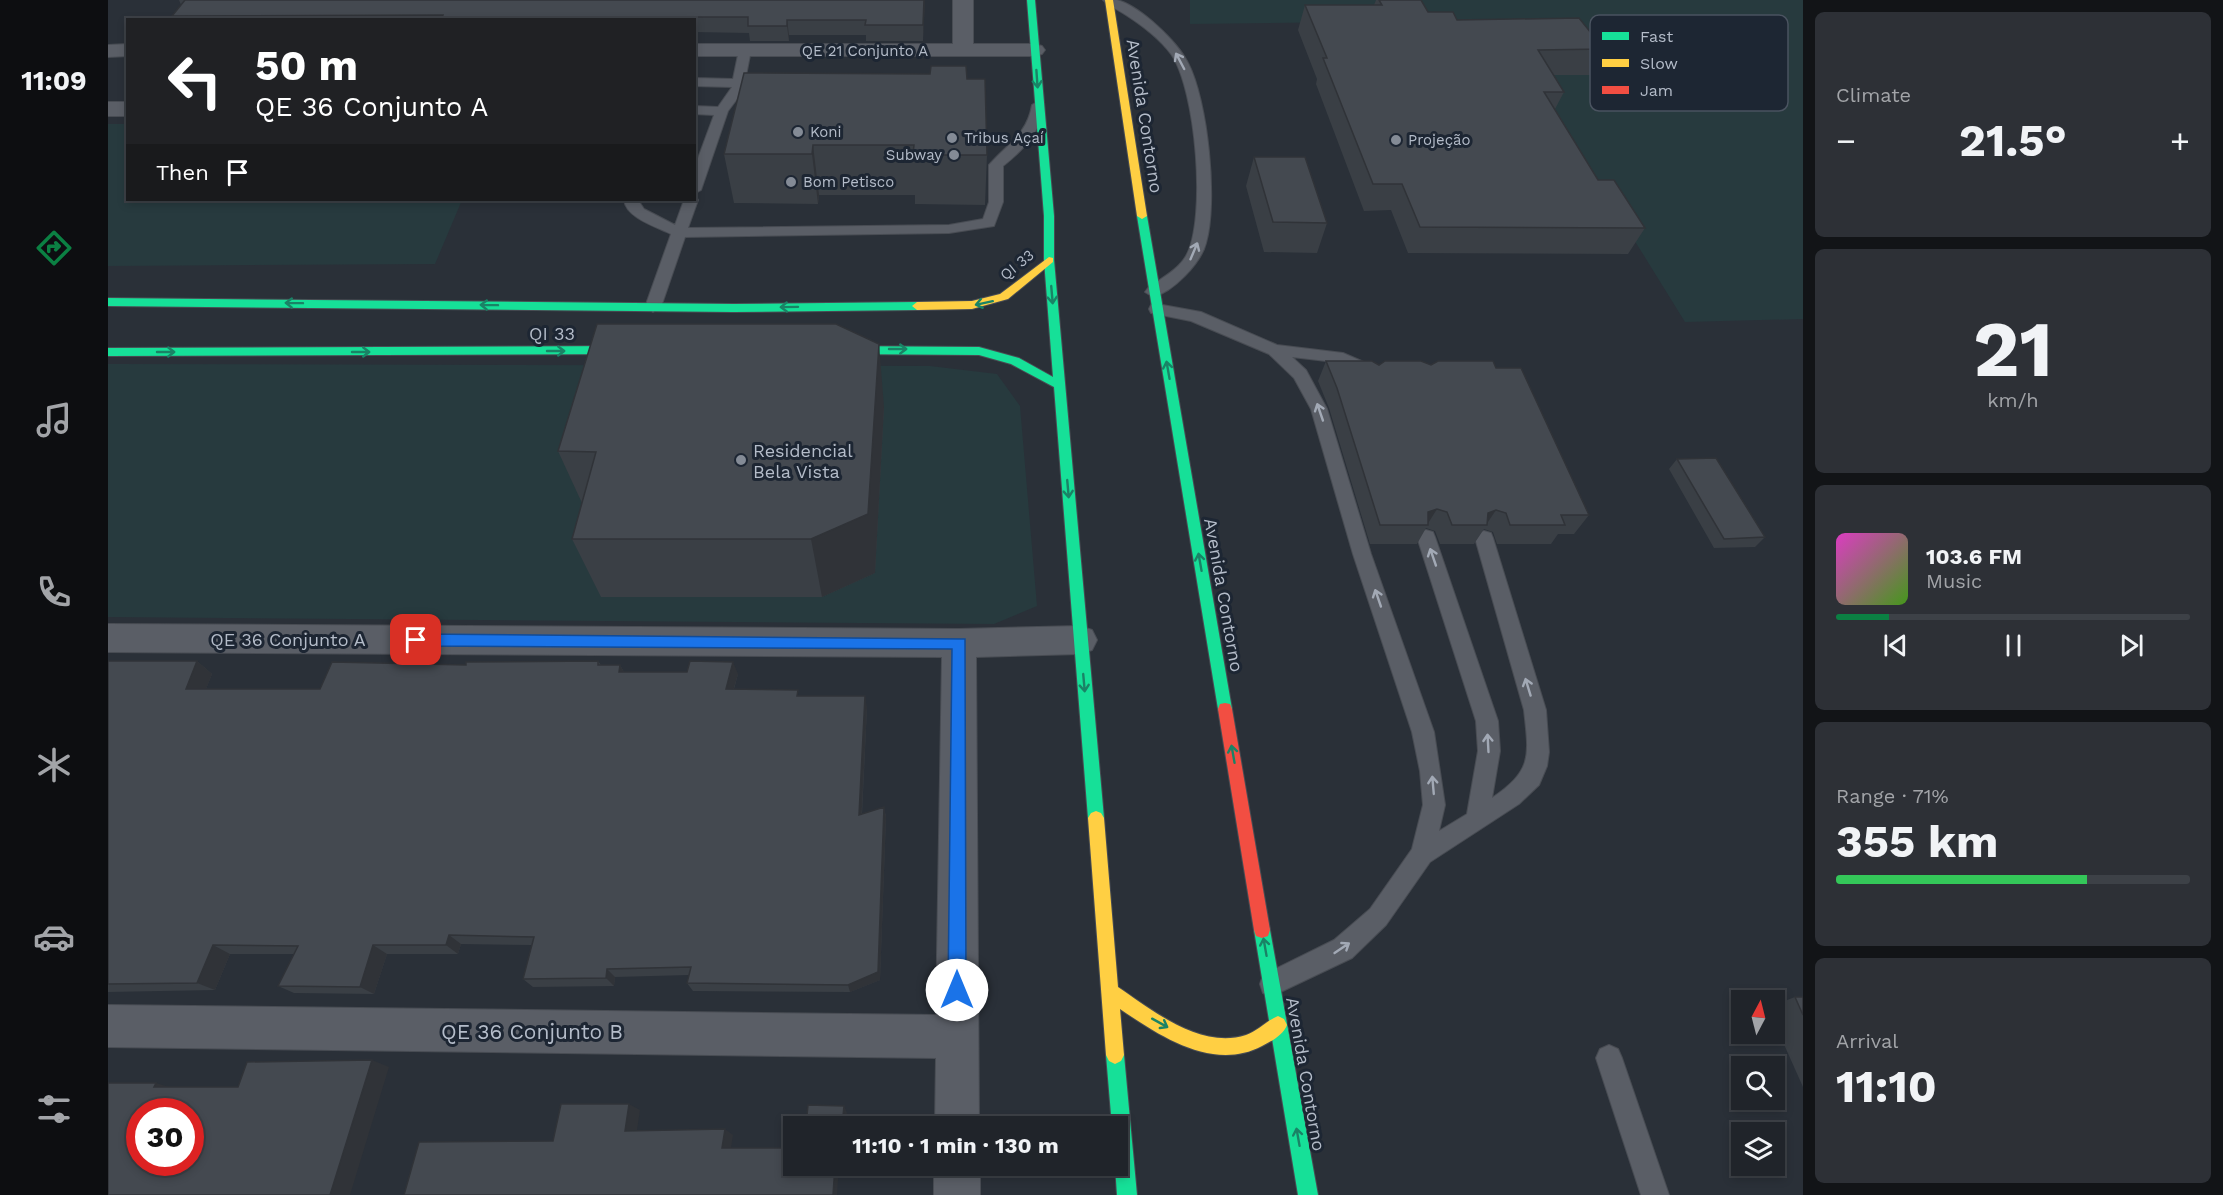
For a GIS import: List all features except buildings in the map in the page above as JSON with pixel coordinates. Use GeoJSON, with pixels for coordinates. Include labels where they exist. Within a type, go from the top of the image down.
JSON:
{"type":"FeatureCollection","features":[{"type":"Feature","properties":{"kind":"main road"},"geometry":{"type":"LineString","coordinates":[[1030,0],[1049,216],[1049,260],[1059,385],[1127,1195]]}},
{"type":"Feature","properties":{"kind":"main road","name":"Avenida Contorno"},"geometry":{"type":"LineString","coordinates":[[1109,0],[1155,300],[1308,1195]]}},
{"type":"Feature","properties":{"kind":"main road","name":"QI 33"},"geometry":{"type":"LineString","coordinates":[[108,302],[734,308],[972,305],[1004,297],[1049,260]]}},
{"type":"Feature","properties":{"kind":"main road"},"geometry":{"type":"LineString","coordinates":[[730,323],[734,308]]}},
{"type":"Feature","properties":{"kind":"main road","name":"QI 33"},"geometry":{"type":"LineString","coordinates":[[108,352],[653,350]]}},
{"type":"Feature","properties":{"kind":"main road"},"geometry":{"type":"LineString","coordinates":[[817,350],[979,351],[1015,361],[1059,385]]}},
{"type":"Feature","properties":{"kind":"main road"},"geometry":{"type":"LineString","coordinates":[[1111,992],[1161,1025],[1195,1040],[1229,1047],[1258,1039],[1278,1025]]}},
{"type":"Feature","properties":{"kind":"street"},"geometry":{"type":"LineString","coordinates":[[963,0],[963,51]]}},
{"type":"Feature","properties":{"kind":"street"},"geometry":{"type":"LineString","coordinates":[[108,51],[126,50]]}},
{"type":"Feature","properties":{"kind":"street","name":"QE 21 Conjunto A"},"geometry":{"type":"LineString","coordinates":[[696,50],[1035,50]]}},
{"type":"Feature","properties":{"kind":"street"},"geometry":{"type":"LineString","coordinates":[[108,109],[126,109]]}},
{"type":"Feature","properties":{"kind":"street","name":"QE 36 Conjunto A"},"geometry":{"type":"LineString","coordinates":[[108,638],[960,643],[1080,640]]}},
{"type":"Feature","properties":{"kind":"street"},"geometry":{"type":"LineString","coordinates":[[957,1116],[960,643]]}},
{"type":"Feature","properties":{"kind":"street","name":"QE 36 Conjunto B"},"geometry":{"type":"LineString","coordinates":[[108,1026],[957,1037]]}},
{"type":"Feature","properties":{"kind":"street"},"geometry":{"type":"LineString","coordinates":[[957,1176],[957,1195]]}},
{"type":"Feature","properties":{"kind":"lane"},"geometry":{"type":"LineString","coordinates":[[1109,0],[1151,26],[1171,45],[1182,63],[1194,95],[1204,216],[1193,259],[1155,300],[1275,350],[1333,356],[1386,365]]}},
{"type":"Feature","properties":{"kind":"lane"},"geometry":{"type":"LineString","coordinates":[[696,184],[722,111],[741,89],[745,50]]}},
{"type":"Feature","properties":{"kind":"lane"},"geometry":{"type":"LineString","coordinates":[[696,82],[741,89]]}},
{"type":"Feature","properties":{"kind":"lane"},"geometry":{"type":"LineString","coordinates":[[631,201],[639,212],[680,232],[949,229],[989,224],[997,210],[996,165],[1012,152],[1029,132],[1038,117],[1038,105]]}},
{"type":"Feature","properties":{"kind":"lane"},"geometry":{"type":"LineString","coordinates":[[696,110],[722,111]]}},
{"type":"Feature","properties":{"kind":"lane"},"geometry":{"type":"LineString","coordinates":[[653,307],[691,201]]}},
{"type":"Feature","properties":{"kind":"lane"},"geometry":{"type":"LineString","coordinates":[[1272,984],[1343,949],[1378,917],[1422,854],[1434,805],[1431,771],[1423,732],[1362,554],[1319,409],[1311,389],[1300,374],[1275,350]]}},
{"type":"Feature","properties":{"kind":"lane"},"geometry":{"type":"LineString","coordinates":[[1333,356],[1357,365],[1370,377]]}},
{"type":"Feature","properties":{"kind":"lane"},"geometry":{"type":"LineString","coordinates":[[1426,537],[1487,721],[1489,751],[1477,820]]}},
{"type":"Feature","properties":{"kind":"lane"},"geometry":{"type":"LineString","coordinates":[[1422,854],[1521,791],[1538,767],[1539,739],[1535,710],[1484,538]]}},
{"type":"Feature","properties":{"kind":"lane"},"geometry":{"type":"LineString","coordinates":[[1609,1058],[1655,1195]]}},
{"type":"Feature","properties":{"kind":"green space"},"geometry":{"type":"Polygon","coordinates":[[[1190,0],[1803,0],[1803,319],[1685,322],[1498,20],[1190,24],[1190,0]]]}},
{"type":"Feature","properties":{"kind":"green space"},"geometry":{"type":"Polygon","coordinates":[[[108,124],[126,124],[126,201],[462,201],[435,264],[108,266],[108,124]]]}},
{"type":"Feature","properties":{"kind":"green space"},"geometry":{"type":"Polygon","coordinates":[[[108,364],[930,366],[997,374],[1020,406],[1037,606],[994,624],[108,617],[108,364]]]}},
{"type":"Feature","properties":{"kind":"traffic: fast"},"geometry":{"type":"LineString","coordinates":[[1031,0],[1049,216],[1049,260],[1096,818]]}},
{"type":"Feature","properties":{"kind":"traffic: fast"},"geometry":{"type":"LineString","coordinates":[[1142,216],[1225,709]]}},
{"type":"Feature","properties":{"kind":"traffic: fast"},"geometry":{"type":"LineString","coordinates":[[108,302],[734,308],[917,306]]}},
{"type":"Feature","properties":{"kind":"traffic: fast"},"geometry":{"type":"LineString","coordinates":[[108,352],[634,350]]}},
{"type":"Feature","properties":{"kind":"traffic: fast"},"geometry":{"type":"LineString","coordinates":[[836,350],[979,351],[1015,361],[1059,385]]}},
{"type":"Feature","properties":{"kind":"traffic: fast"},"geometry":{"type":"LineString","coordinates":[[1262,930],[1308,1195]]}},
{"type":"Feature","properties":{"kind":"traffic: fast"},"geometry":{"type":"LineString","coordinates":[[1115,1055],[1127,1195]]}},
{"type":"Feature","properties":{"kind":"traffic: slow"},"geometry":{"type":"LineString","coordinates":[[1109,0],[1142,216]]}},
{"type":"Feature","properties":{"kind":"traffic: slow"},"geometry":{"type":"LineString","coordinates":[[917,306],[972,305],[1004,297],[1049,260]]}},
{"type":"Feature","properties":{"kind":"traffic: slow"},"geometry":{"type":"LineString","coordinates":[[1096,818],[1115,1055]]}},
{"type":"Feature","properties":{"kind":"traffic: slow"},"geometry":{"type":"LineString","coordinates":[[1111,992],[1155,1022],[1208,1045],[1226,1047],[1247,1044],[1278,1025]]}},
{"type":"Feature","properties":{"kind":"traffic: jam"},"geometry":{"type":"LineString","coordinates":[[1225,709],[1262,930]]}},
{"type":"Feature","properties":{"kind":"place","name":"Koni"},"geometry":{"type":"Point","coordinates":[798,132]}},
{"type":"Feature","properties":{"kind":"place","name":"Tribus Açaí"},"geometry":{"type":"Point","coordinates":[952,138]}},
{"type":"Feature","properties":{"kind":"place","name":"Projeção"},"geometry":{"type":"Point","coordinates":[1396,140]}},
{"type":"Feature","properties":{"kind":"place","name":"Subway"},"geometry":{"type":"Point","coordinates":[954,155]}},
{"type":"Feature","properties":{"kind":"place","name":"Bom Petisco"},"geometry":{"type":"Point","coordinates":[791,182]}},
{"type":"Feature","properties":{"kind":"place","name":"Residencial Bela Vista"},"geometry":{"type":"Point","coordinates":[741,460]}},
{"type":"Feature","properties":{"kind":"route"},"geometry":{"type":"LineString","coordinates":[[416,640],[960,643],[957,990]]}}]}
